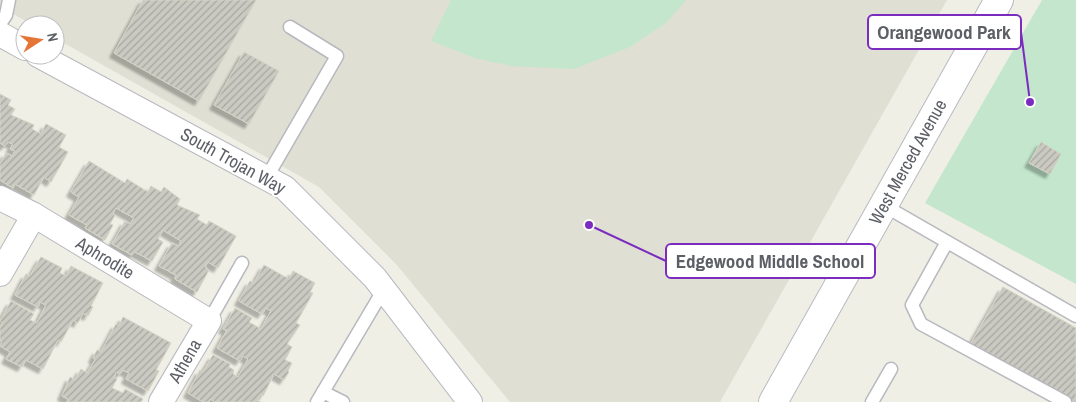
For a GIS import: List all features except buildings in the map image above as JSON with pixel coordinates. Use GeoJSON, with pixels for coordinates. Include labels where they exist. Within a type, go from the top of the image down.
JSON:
{"type":"FeatureCollection","features":[{"type":"Feature","properties":{"kind":"street","name":"West Merced Avenue"},"geometry":{"type":"LineString","coordinates":[[773,402],[999,0]]}},
{"type":"Feature","properties":{"kind":"street"},"geometry":{"type":"LineString","coordinates":[[0,34],[15,42]]}},
{"type":"Feature","properties":{"kind":"street","name":"South Trojan Way"},"geometry":{"type":"LineString","coordinates":[[57,65],[285,188],[375,278],[470,402]]}},
{"type":"Feature","properties":{"kind":"street","name":"Aphrodite"},"geometry":{"type":"LineString","coordinates":[[0,198],[34,215],[209,321]]}},
{"type":"Feature","properties":{"kind":"street"},"geometry":{"type":"LineString","coordinates":[[0,274],[34,215]]}},
{"type":"Feature","properties":{"kind":"street","name":"Athena"},"geometry":{"type":"LineString","coordinates":[[161,402],[209,321]]}},
{"type":"Feature","properties":{"kind":"lane"},"geometry":{"type":"LineString","coordinates":[[0,24],[6,15],[9,0]]}},
{"type":"Feature","properties":{"kind":"lane"},"geometry":{"type":"LineString","coordinates":[[266,177],[337,56],[290,27]]}},
{"type":"Feature","properties":{"kind":"lane"},"geometry":{"type":"LineString","coordinates":[[883,205],[1076,316]]}},
{"type":"Feature","properties":{"kind":"lane"},"geometry":{"type":"LineString","coordinates":[[947,242],[912,305],[922,324],[1065,402]]}},
{"type":"Feature","properties":{"kind":"lane"},"geometry":{"type":"LineString","coordinates":[[209,321],[242,263]]}},
{"type":"Feature","properties":{"kind":"lane"},"geometry":{"type":"LineString","coordinates":[[343,402],[320,397],[384,289]]}},
{"type":"Feature","properties":{"kind":"lane"},"geometry":{"type":"LineString","coordinates":[[872,402],[891,369]]}},
{"type":"Feature","properties":{"kind":"shaded area"},"geometry":{"type":"Polygon","coordinates":[[[0,0],[947,0],[720,402],[510,402],[396,264],[319,187],[65,44],[65,15],[15,15],[0,7],[0,0]]]}},
{"type":"Feature","properties":{"kind":"green space"},"geometry":{"type":"Polygon","coordinates":[[[451,0],[686,0],[666,23],[630,47],[574,69],[511,66],[475,58],[431,41],[451,0]]]}},
{"type":"Feature","properties":{"kind":"green space"},"geometry":{"type":"Polygon","coordinates":[[[1042,0],[1076,0],[1076,284],[925,203],[1042,0]]]}},
{"type":"Feature","properties":{"kind":"place","name":"Orangewood Park"},"geometry":{"type":"Point","coordinates":[1030,102]}},
{"type":"Feature","properties":{"kind":"place","name":"Edgewood Middle School"},"geometry":{"type":"Point","coordinates":[589,225]}}]}
